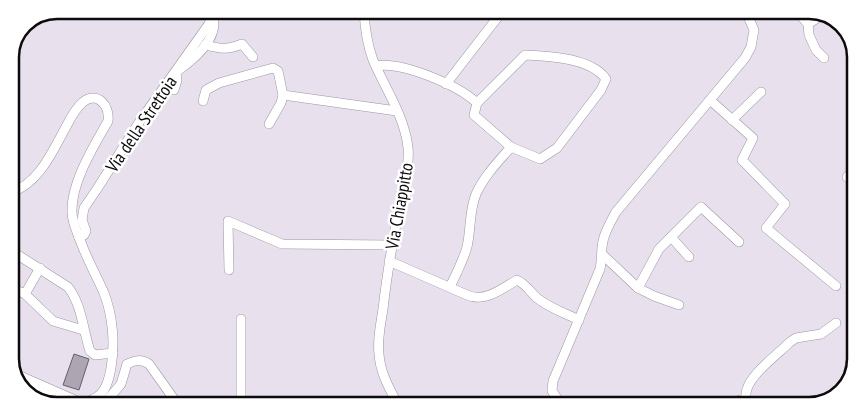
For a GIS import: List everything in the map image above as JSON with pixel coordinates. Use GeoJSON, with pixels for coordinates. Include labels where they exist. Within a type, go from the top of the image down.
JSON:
{"type":"FeatureCollection","features":[{"type":"Feature","properties":{"kind":"main road"},"geometry":{"type":"LineString","coordinates":[[27,382],[53,397]]}},
{"type":"Feature","properties":{"kind":"street","name":"Via della Strettoia"},"geometry":{"type":"LineString","coordinates":[[79,238],[86,231],[82,220],[84,208],[140,121],[176,72],[210,19]]}},
{"type":"Feature","properties":{"kind":"street"},"geometry":{"type":"LineString","coordinates":[[174,90],[177,80],[176,72],[186,65],[205,45],[214,28],[214,19]]}},
{"type":"Feature","properties":{"kind":"street","name":"Via Chiappitto"},"geometry":{"type":"LineString","coordinates":[[365,19],[366,35],[376,66],[397,111],[408,149],[406,171],[389,261],[379,354],[388,387],[393,397]]}},
{"type":"Feature","properties":{"kind":"street"},"geometry":{"type":"LineString","coordinates":[[446,84],[497,19]]}},
{"type":"Feature","properties":{"kind":"street"},"geometry":{"type":"LineString","coordinates":[[556,397],[552,391],[553,381],[600,269],[603,255],[602,244],[606,231],[616,212],[745,58],[754,30],[749,19]]}},
{"type":"Feature","properties":{"kind":"street"},"geometry":{"type":"LineString","coordinates":[[804,19],[808,24],[809,35],[816,50],[824,58]]}},
{"type":"Feature","properties":{"kind":"street"},"geometry":{"type":"LineString","coordinates":[[808,24],[816,19]]}},
{"type":"Feature","properties":{"kind":"street"},"geometry":{"type":"LineString","coordinates":[[205,45],[229,49],[242,44],[253,57]]}},
{"type":"Feature","properties":{"kind":"street"},"geometry":{"type":"LineString","coordinates":[[526,55],[550,56],[584,64],[600,71],[606,79],[601,90],[557,148],[540,159],[511,147],[474,115],[477,103],[526,55]]}},
{"type":"Feature","properties":{"kind":"street"},"geometry":{"type":"LineString","coordinates":[[376,66],[385,64],[429,76],[470,96],[477,103]]}},
{"type":"Feature","properties":{"kind":"street"},"geometry":{"type":"LineString","coordinates":[[203,101],[206,90],[219,83],[272,68],[278,71],[284,95],[269,124]]}},
{"type":"Feature","properties":{"kind":"street"},"geometry":{"type":"LineString","coordinates":[[732,120],[761,92]]}},
{"type":"Feature","properties":{"kind":"street"},"geometry":{"type":"LineString","coordinates":[[284,95],[397,111]]}},
{"type":"Feature","properties":{"kind":"street"},"geometry":{"type":"LineString","coordinates":[[19,189],[28,184],[42,169],[70,120],[83,102],[95,99],[102,101],[107,106],[109,113],[108,121],[82,172],[72,205],[73,221],[104,294],[110,313],[113,352],[107,395]]}},
{"type":"Feature","properties":{"kind":"street"},"geometry":{"type":"LineString","coordinates":[[710,100],[753,138],[742,160],[785,204],[766,228],[836,286]]}},
{"type":"Feature","properties":{"kind":"street"},"geometry":{"type":"LineString","coordinates":[[450,287],[467,247],[469,220],[476,195],[487,174],[511,147]]}},
{"type":"Feature","properties":{"kind":"street"},"geometry":{"type":"LineString","coordinates":[[638,288],[660,249],[701,207],[739,242]]}},
{"type":"Feature","properties":{"kind":"street"},"geometry":{"type":"LineString","coordinates":[[229,270],[228,221],[282,244],[392,245]]}},
{"type":"Feature","properties":{"kind":"street"},"geometry":{"type":"LineString","coordinates":[[671,237],[689,257]]}},
{"type":"Feature","properties":{"kind":"street"},"geometry":{"type":"LineString","coordinates":[[19,255],[68,286],[74,294],[90,352],[95,355],[113,352]]}},
{"type":"Feature","properties":{"kind":"street"},"geometry":{"type":"LineString","coordinates":[[603,255],[638,288],[679,305]]}},
{"type":"Feature","properties":{"kind":"street"},"geometry":{"type":"LineString","coordinates":[[389,261],[466,295],[478,298],[499,291],[517,280],[522,282],[536,298],[545,304],[579,320]]}},
{"type":"Feature","properties":{"kind":"street"},"geometry":{"type":"LineString","coordinates":[[25,294],[40,268]]}},
{"type":"Feature","properties":{"kind":"street"},"geometry":{"type":"LineString","coordinates":[[19,291],[25,294],[54,321],[83,330]]}},
{"type":"Feature","properties":{"kind":"street"},"geometry":{"type":"LineString","coordinates":[[241,319],[241,397]]}},
{"type":"Feature","properties":{"kind":"street"},"geometry":{"type":"LineString","coordinates":[[746,397],[746,390],[756,376],[790,342],[796,338],[821,334],[836,323]]}},
{"type":"Feature","properties":{"kind":"street"},"geometry":{"type":"LineString","coordinates":[[107,395],[121,384],[128,364],[135,360],[142,360],[149,364],[172,397]]}},
{"type":"Feature","properties":{"kind":"building"},"geometry":{"type":"Polygon","coordinates":[[[74,354],[89,359],[79,390],[63,385],[74,354]]]}}]}
